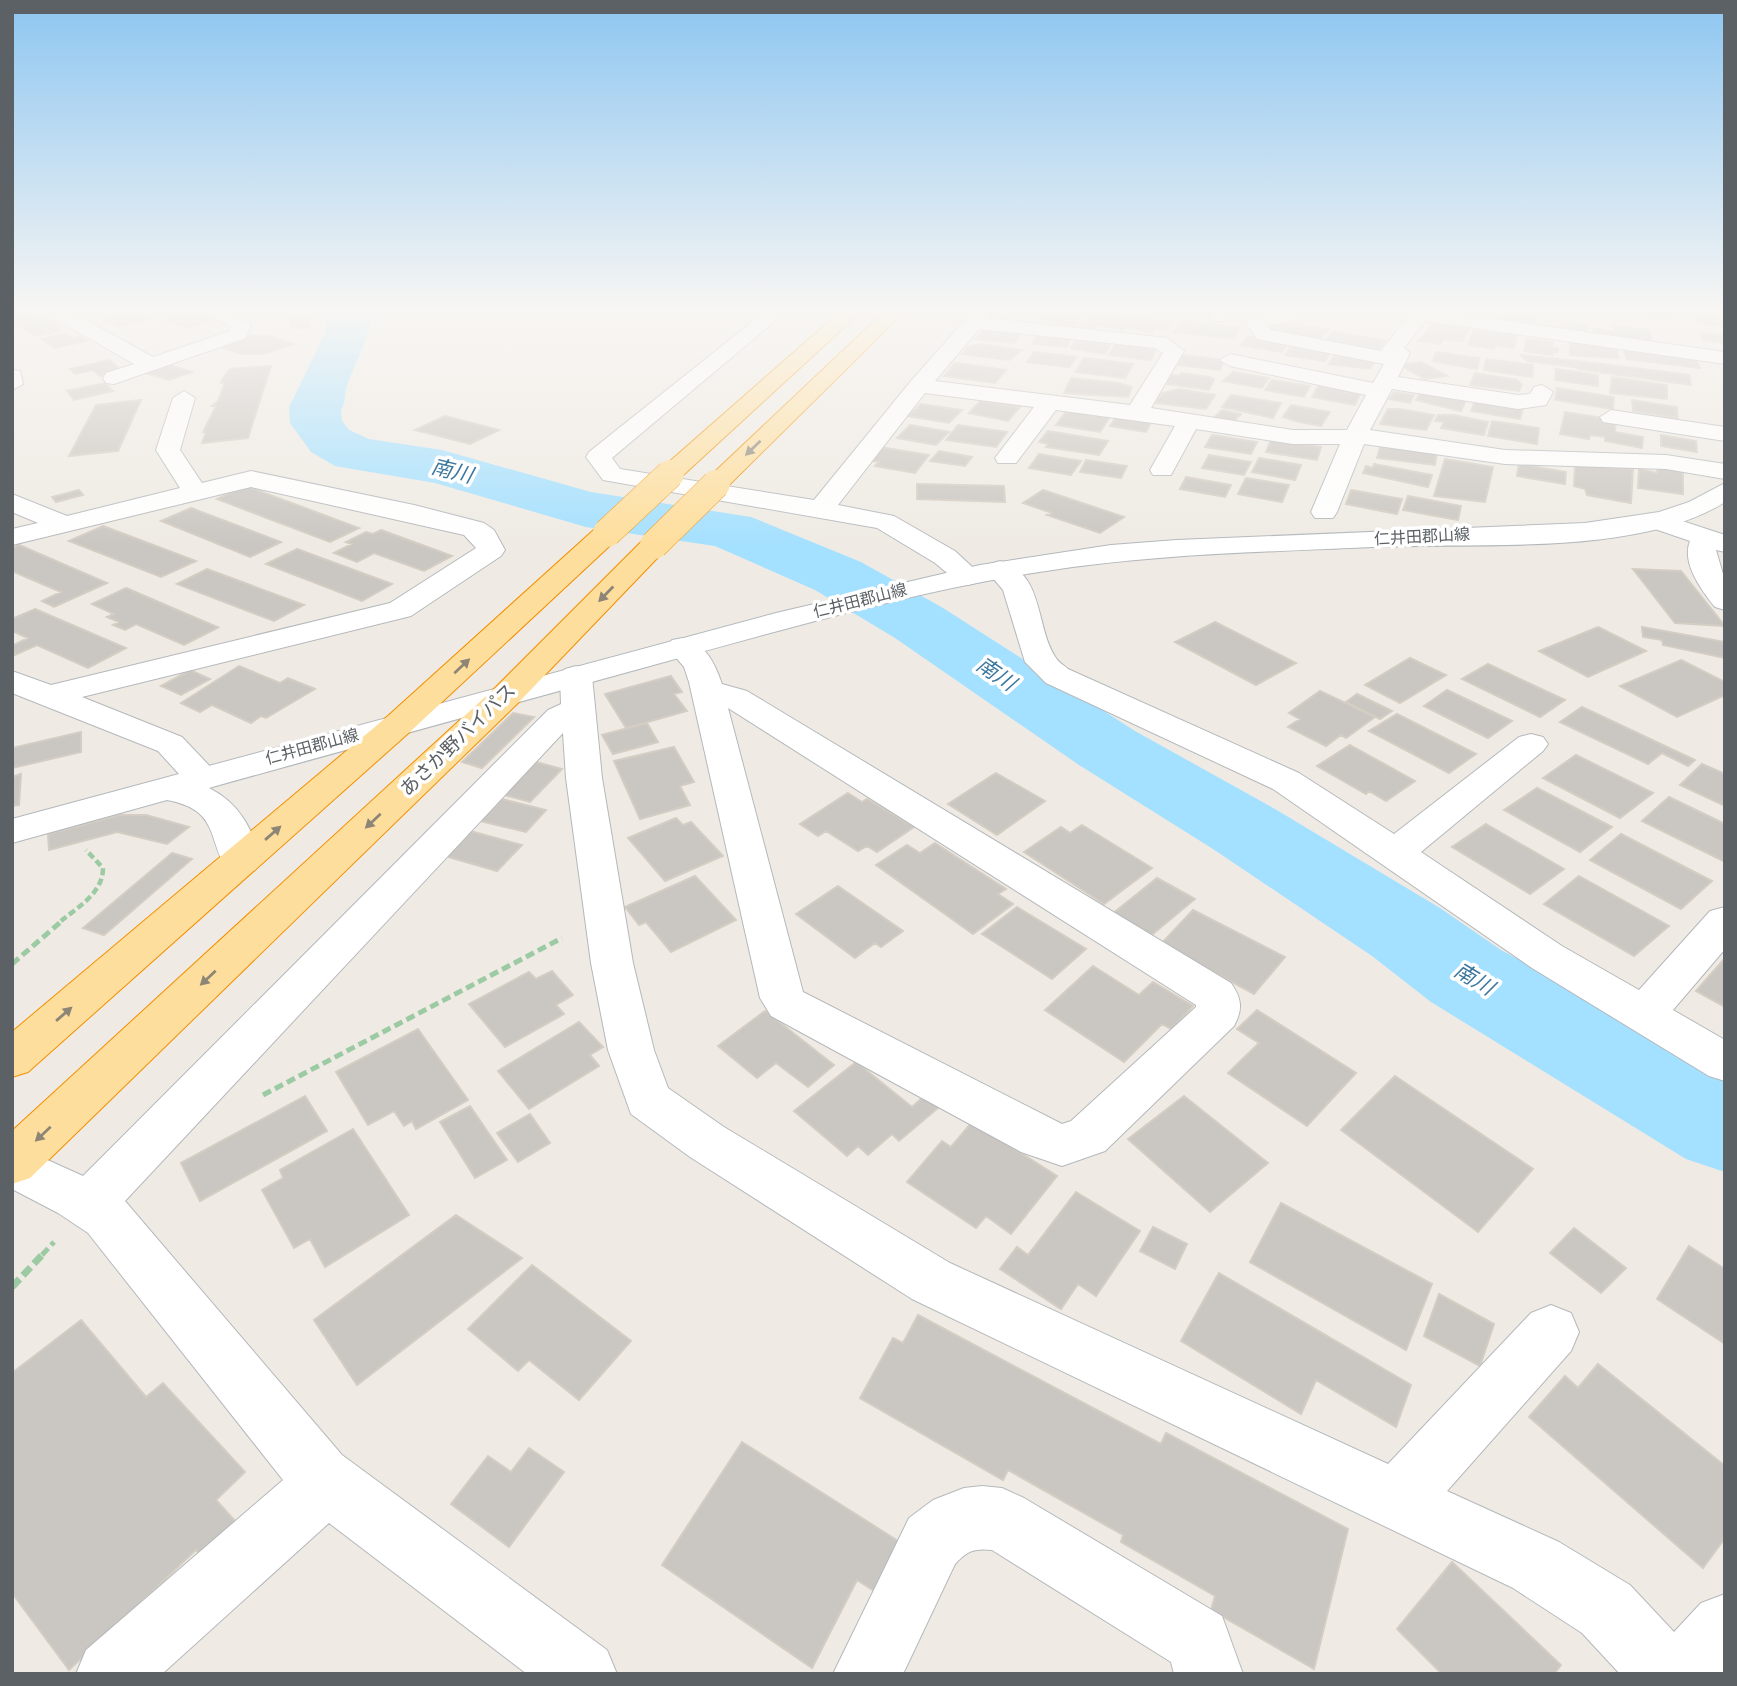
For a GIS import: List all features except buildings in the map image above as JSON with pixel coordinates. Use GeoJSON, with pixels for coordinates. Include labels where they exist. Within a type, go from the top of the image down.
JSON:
{"type":"FeatureCollection","features":[{"type":"Feature","properties":{"kind":"highway"},"geometry":{"type":"LineString","coordinates":[[12,1059],[401,722],[766,389]]}},
{"type":"Feature","properties":{"kind":"highway","name":"あさか野バイパス"},"geometry":{"type":"LineString","coordinates":[[12,1164],[508,694],[654,545],[816,389]]}},
{"type":"Feature","properties":{"kind":"street"},"geometry":{"type":"LineString","coordinates":[[682,389],[598,457],[612,475],[884,522],[945,557],[1017,587],[1041,662],[1057,676],[1286,781],[1547,957],[1725,1063]]}},
{"type":"Feature","properties":{"kind":"street"},"geometry":{"type":"LineString","coordinates":[[821,509],[917,389]]}},
{"type":"Feature","properties":{"kind":"street"},"geometry":{"type":"LineString","coordinates":[[939,389],[1137,413],[1293,437],[1354,436],[1505,457],[1666,462],[1725,472]]}},
{"type":"Feature","properties":{"kind":"street"},"geometry":{"type":"LineString","coordinates":[[1137,413],[1152,389]]}},
{"type":"Feature","properties":{"kind":"street"},"geometry":{"type":"LineString","coordinates":[[1324,512],[1354,436],[1380,389]]}},
{"type":"Feature","properties":{"kind":"street"},"geometry":{"type":"LineString","coordinates":[[1405,389],[1518,402],[1538,400],[1542,392]]}},
{"type":"Feature","properties":{"kind":"street"},"geometry":{"type":"LineString","coordinates":[[184,398],[168,450],[195,491]]}},
{"type":"Feature","properties":{"kind":"street"},"geometry":{"type":"LineString","coordinates":[[1007,458],[1049,403]]}},
{"type":"Feature","properties":{"kind":"street"},"geometry":{"type":"LineString","coordinates":[[1611,417],[1725,435]]}},
{"type":"Feature","properties":{"kind":"street"},"geometry":{"type":"LineString","coordinates":[[1162,470],[1189,421]]}},
{"type":"Feature","properties":{"kind":"street"},"geometry":{"type":"LineString","coordinates":[[12,537],[237,481],[267,480],[474,529],[484,536],[491,551],[400,610],[46,696]]}},
{"type":"Feature","properties":{"kind":"street","name":"仁井田郡山線"},"geometry":{"type":"LineString","coordinates":[[12,831],[508,694],[577,692],[683,647],[932,583],[984,573],[1170,548],[1583,530],[1658,521],[1704,506],[1725,491]]}},
{"type":"Feature","properties":{"kind":"street"},"geometry":{"type":"LineString","coordinates":[[12,502],[64,524]]}},
{"type":"Feature","properties":{"kind":"street"},"geometry":{"type":"LineString","coordinates":[[1658,521],[1715,542]]}},
{"type":"Feature","properties":{"kind":"street"},"geometry":{"type":"LineString","coordinates":[[1715,542],[1701,547],[1710,581],[1725,601]]}},
{"type":"Feature","properties":{"kind":"street"},"geometry":{"type":"LineString","coordinates":[[683,647],[699,664],[707,690],[782,998],[787,1004],[1038,1137],[1062,1145],[1079,1142],[1088,1136],[1218,1014],[1219,1001],[1215,995],[736,698],[707,690]]}},
{"type":"Feature","properties":{"kind":"street"},"geometry":{"type":"LineString","coordinates":[[12,681],[170,744],[202,777]]}},
{"type":"Feature","properties":{"kind":"street"},"geometry":{"type":"LineString","coordinates":[[577,692],[584,778],[605,916],[631,1051],[648,1100],[707,1142],[931,1281],[1536,1565],[1606,1609],[1666,1674]]}},
{"type":"Feature","properties":{"kind":"street"},"geometry":{"type":"LineString","coordinates":[[88,1205],[560,718],[577,692]]}},
{"type":"Feature","properties":{"kind":"street"},"geometry":{"type":"LineString","coordinates":[[1395,853],[1531,744]]}},
{"type":"Feature","properties":{"kind":"street"},"geometry":{"type":"LineString","coordinates":[[164,788],[196,796],[224,816],[236,834],[241,861]]}},
{"type":"Feature","properties":{"kind":"street"},"geometry":{"type":"LineString","coordinates":[[1643,1015],[1725,921]]}},
{"type":"Feature","properties":{"kind":"street"},"geometry":{"type":"LineString","coordinates":[[12,1164],[106,1217],[327,1483],[583,1674]]}},
{"type":"Feature","properties":{"kind":"street"},"geometry":{"type":"LineString","coordinates":[[1397,1500],[1551,1332]]}},
{"type":"Feature","properties":{"kind":"street"},"geometry":{"type":"LineString","coordinates":[[110,1674],[327,1483]]}},
{"type":"Feature","properties":{"kind":"street"},"geometry":{"type":"LineString","coordinates":[[867,1674],[932,1541],[941,1530],[963,1517],[983,1516],[1002,1520],[1198,1640],[1209,1674]]}},
{"type":"Feature","properties":{"kind":"street"},"geometry":{"type":"LineString","coordinates":[[1682,1674],[1725,1627]]}},
{"type":"Feature","properties":{"kind":"path"},"geometry":{"type":"LineString","coordinates":[[12,964],[96,891],[103,878],[103,868],[95,858],[78,848]]}},
{"type":"Feature","properties":{"kind":"path"},"geometry":{"type":"LineString","coordinates":[[260,1096],[605,916]]}},
{"type":"Feature","properties":{"kind":"path"},"geometry":{"type":"LineString","coordinates":[[12,1287],[88,1205]]}},
{"type":"Feature","properties":{"kind":"waterway","name":"南川"},"geometry":{"type":"LineString","coordinates":[[322,389],[320,403],[315,407],[316,423],[330,441],[355,454],[442,467],[586,509],[729,530],[838,576],[919,623],[1107,748],[1244,829],[1406,932],[1466,976],[1725,1126]]}}]}
